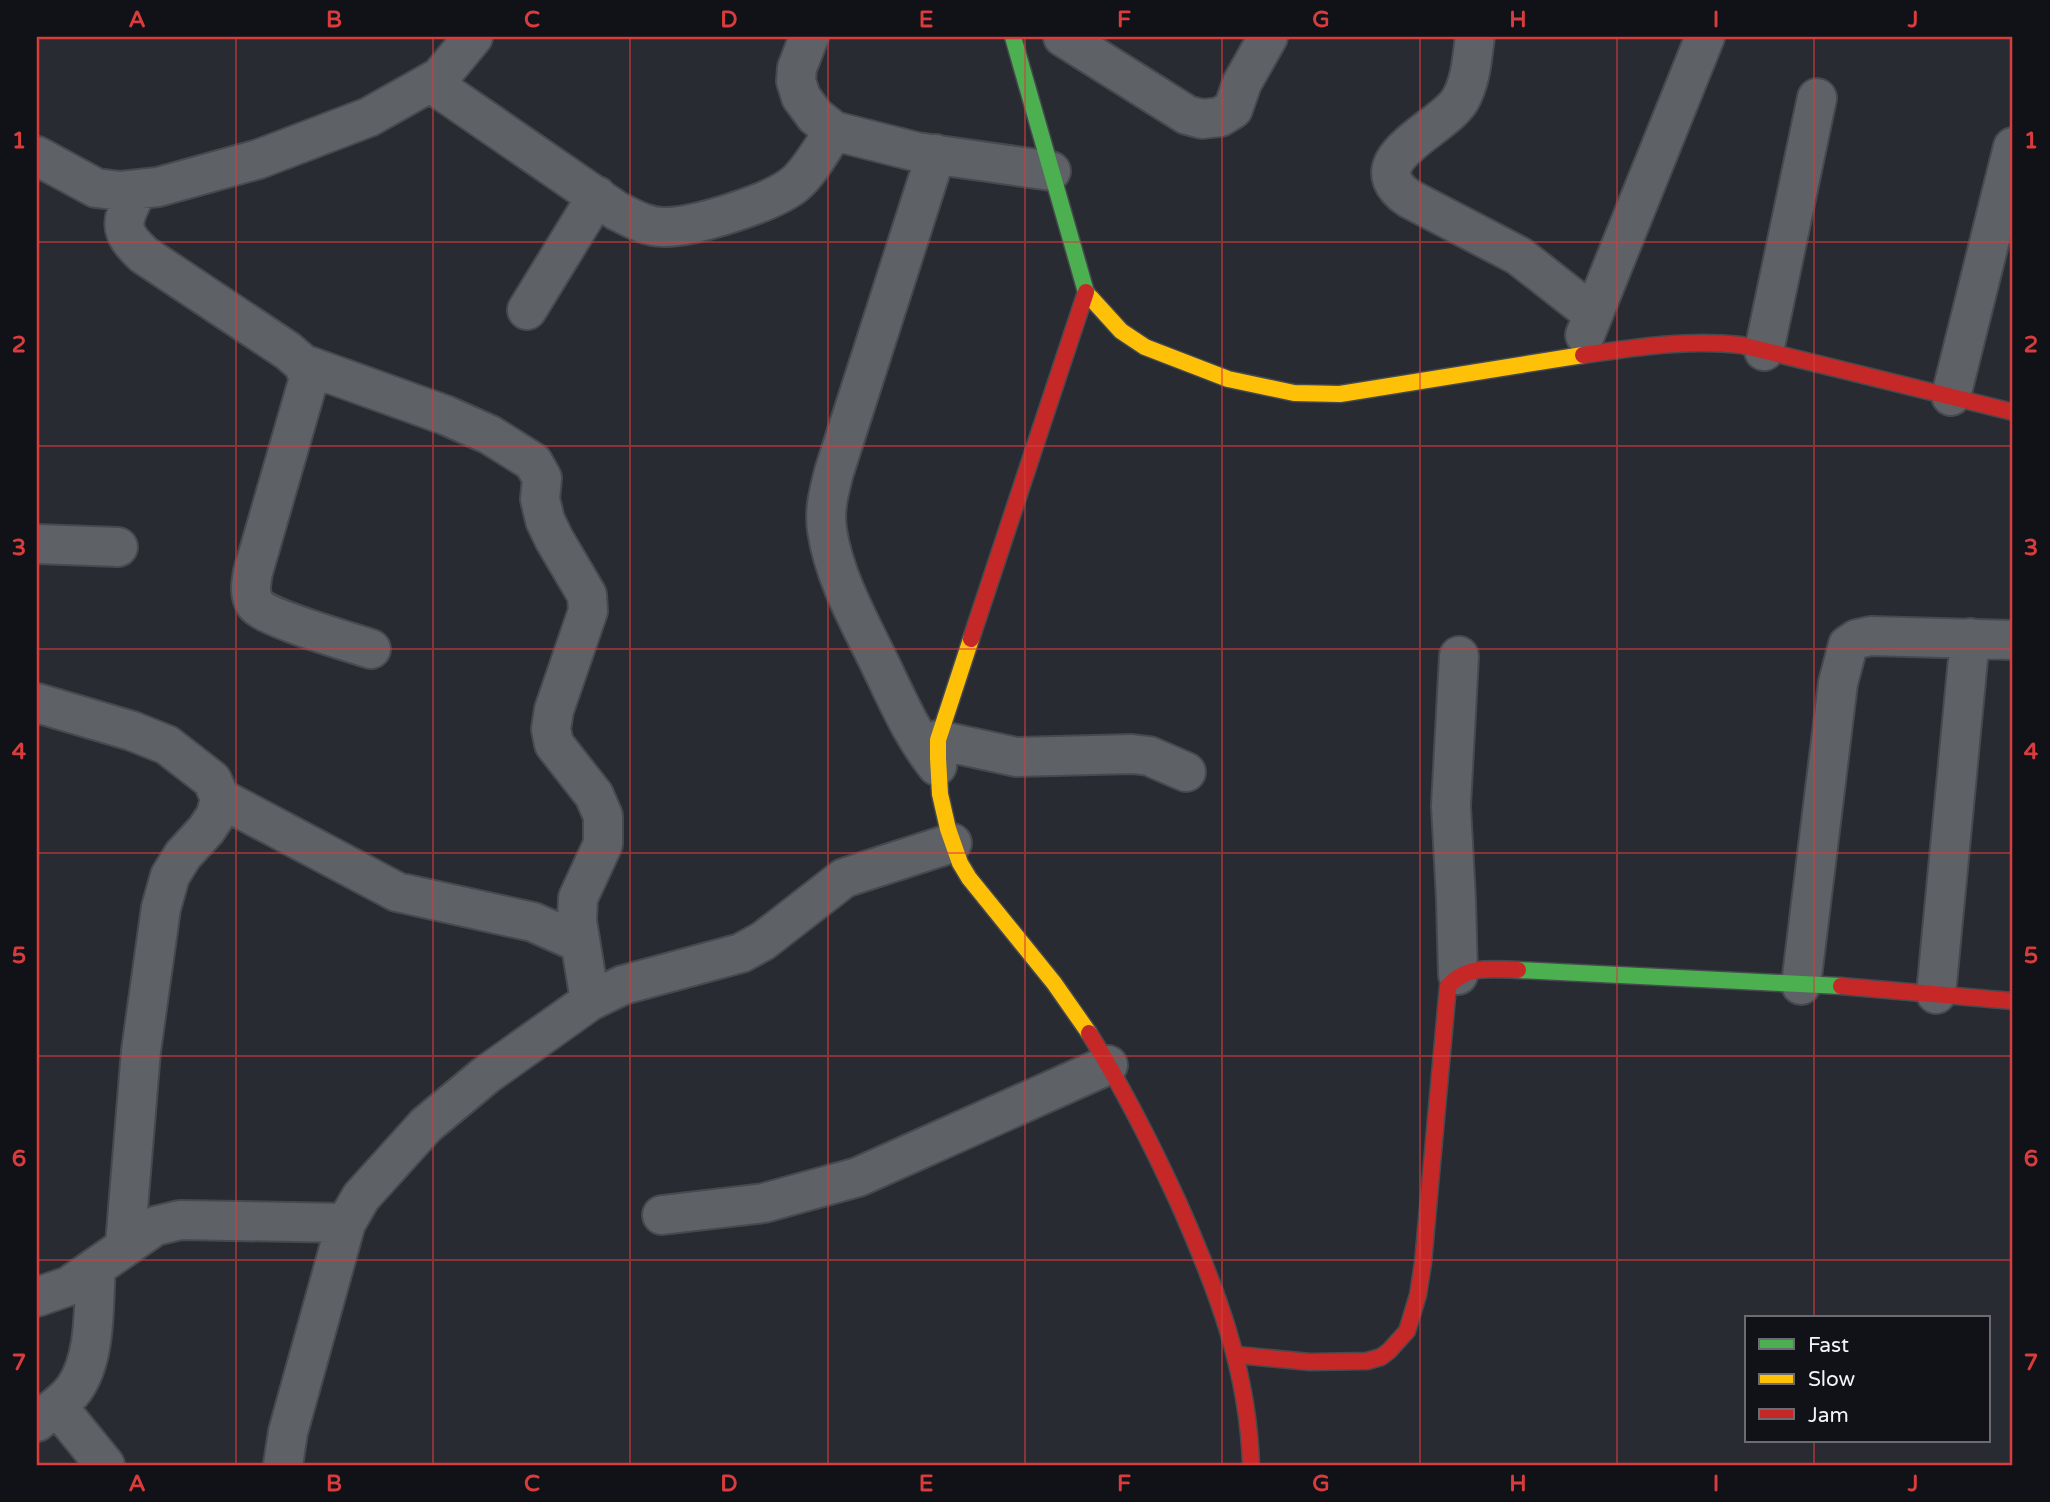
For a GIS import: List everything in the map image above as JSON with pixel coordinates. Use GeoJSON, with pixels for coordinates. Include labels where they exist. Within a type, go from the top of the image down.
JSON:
{"type":"FeatureCollection","features":[{"type":"Feature","properties":{"kind":"street"},"geometry":{"type":"LineString","coordinates":[[37,156],[96,188],[137,191],[259,159],[369,117],[431,83],[440,77],[473,37]]}},
{"type":"Feature","properties":{"kind":"street"},"geometry":{"type":"LineString","coordinates":[[809,37],[797,68],[796,82],[801,97],[815,116],[834,131],[917,152],[1051,171]]}},
{"type":"Feature","properties":{"kind":"street"},"geometry":{"type":"LineString","coordinates":[[1013,37],[1086,292],[1106,316],[1134,341],[1193,368],[1252,386],[1312,395],[1340,394],[1647,345],[1708,341],[1764,351],[2013,411]]}},
{"type":"Feature","properties":{"kind":"street"},"geometry":{"type":"LineString","coordinates":[[1063,37],[1187,115],[1202,119],[1220,117],[1233,108],[1241,83],[1268,37]]}},
{"type":"Feature","properties":{"kind":"street"},"geometry":{"type":"LineString","coordinates":[[1475,37],[1470,73],[1461,99],[1452,110],[1400,150],[1392,166],[1391,178],[1397,191],[1519,256],[1593,314]]}},
{"type":"Feature","properties":{"kind":"street"},"geometry":{"type":"LineString","coordinates":[[1576,356],[1705,37]]}},
{"type":"Feature","properties":{"kind":"street"},"geometry":{"type":"LineString","coordinates":[[431,83],[617,211],[645,225],[677,227],[695,223],[781,194],[797,182],[834,131]]}},
{"type":"Feature","properties":{"kind":"street"},"geometry":{"type":"LineString","coordinates":[[1764,351],[1817,98]]}},
{"type":"Feature","properties":{"kind":"street"},"geometry":{"type":"LineString","coordinates":[[1951,396],[2013,147]]}},
{"type":"Feature","properties":{"kind":"street"},"geometry":{"type":"LineString","coordinates":[[936,154],[826,503],[827,529],[849,601],[920,745],[938,753],[1016,757],[1132,754],[1149,756],[1186,772]]}},
{"type":"Feature","properties":{"kind":"street"},"geometry":{"type":"LineString","coordinates":[[137,191],[124,215],[123,228],[130,242],[144,255],[303,363],[445,415],[491,435],[533,462],[542,478],[540,499],[545,520],[587,595],[588,611],[554,710],[551,729],[554,744],[594,795],[603,816],[603,844],[578,898],[577,921],[590,1001]]}},
{"type":"Feature","properties":{"kind":"street"},"geometry":{"type":"LineString","coordinates":[[527,310],[597,197]]}},
{"type":"Feature","properties":{"kind":"street"},"geometry":{"type":"LineString","coordinates":[[1086,292],[938,753],[940,790],[952,843],[969,878],[1065,997],[1108,1065],[1161,1164],[1216,1289],[1237,1355],[1245,1400],[1251,1465]]}},
{"type":"Feature","properties":{"kind":"street"},"geometry":{"type":"LineString","coordinates":[[303,363],[309,378],[304,400],[253,572],[250,593],[257,607],[273,616],[371,649]]}},
{"type":"Feature","properties":{"kind":"street"},"geometry":{"type":"LineString","coordinates":[[37,544],[118,547]]}},
{"type":"Feature","properties":{"kind":"street"},"geometry":{"type":"LineString","coordinates":[[1801,985],[1838,683],[1848,645],[1857,639],[1871,636],[2013,640]]}},
{"type":"Feature","properties":{"kind":"street"},"geometry":{"type":"LineString","coordinates":[[1936,994],[1970,638]]}},
{"type":"Feature","properties":{"kind":"street"},"geometry":{"type":"LineString","coordinates":[[1458,975],[1451,806],[1459,656]]}},
{"type":"Feature","properties":{"kind":"street"},"geometry":{"type":"LineString","coordinates":[[37,703],[132,731],[167,745],[212,779],[220,798],[216,815],[183,855],[170,876],[161,908],[110,1256],[84,1370],[74,1390],[47,1414],[105,1465]]}},
{"type":"Feature","properties":{"kind":"street"},"geometry":{"type":"LineString","coordinates":[[220,798],[397,892],[533,922],[580,943]]}},
{"type":"Feature","properties":{"kind":"street"},"geometry":{"type":"LineString","coordinates":[[283,1465],[288,1433],[346,1223],[361,1197],[426,1125],[486,1075],[590,1001],[623,985],[741,953],[762,941],[844,878],[952,843]]}},
{"type":"Feature","properties":{"kind":"street"},"geometry":{"type":"LineString","coordinates":[[1237,1355],[1308,1362],[1358,1363],[1382,1356],[1398,1343],[1409,1328],[1417,1299],[1425,1243],[1448,986],[1458,975],[1473,968],[1801,985],[2013,1001]]}},
{"type":"Feature","properties":{"kind":"street"},"geometry":{"type":"LineString","coordinates":[[662,1215],[764,1203],[858,1177],[1108,1065]]}},
{"type":"Feature","properties":{"kind":"street"},"geometry":{"type":"LineString","coordinates":[[37,1297],[69,1286],[156,1226],[180,1220],[346,1223]]}},
{"type":"Feature","properties":{"kind":"traffic: fast"},"geometry":{"type":"LineString","coordinates":[[1013,37],[1086,292],[1091,298]]}},
{"type":"Feature","properties":{"kind":"traffic: fast"},"geometry":{"type":"LineString","coordinates":[[1518,970],[1841,986]]}},
{"type":"Feature","properties":{"kind":"traffic: slow"},"geometry":{"type":"LineString","coordinates":[[1091,298],[1121,331],[1145,347],[1228,379],[1294,393],[1340,394],[1583,355]]}},
{"type":"Feature","properties":{"kind":"traffic: slow"},"geometry":{"type":"LineString","coordinates":[[971,639],[938,740],[940,794],[948,829],[960,863],[969,878],[1054,983],[1089,1033]]}},
{"type":"Feature","properties":{"kind":"traffic: jam"},"geometry":{"type":"LineString","coordinates":[[971,639],[1086,292]]}},
{"type":"Feature","properties":{"kind":"traffic: jam"},"geometry":{"type":"LineString","coordinates":[[1583,355],[1682,343],[1741,345],[2013,412]]}},
{"type":"Feature","properties":{"kind":"traffic: jam"},"geometry":{"type":"LineString","coordinates":[[1237,1355],[1310,1362],[1367,1361],[1381,1357],[1407,1331],[1418,1295],[1423,1263],[1448,986],[1472,971],[1518,970]]}},
{"type":"Feature","properties":{"kind":"traffic: jam"},"geometry":{"type":"LineString","coordinates":[[1841,986],[2013,1001]]}},
{"type":"Feature","properties":{"kind":"traffic: jam"},"geometry":{"type":"LineString","coordinates":[[1089,1033],[1148,1138],[1179,1204],[1218,1299],[1244,1396],[1251,1465]]}}]}
